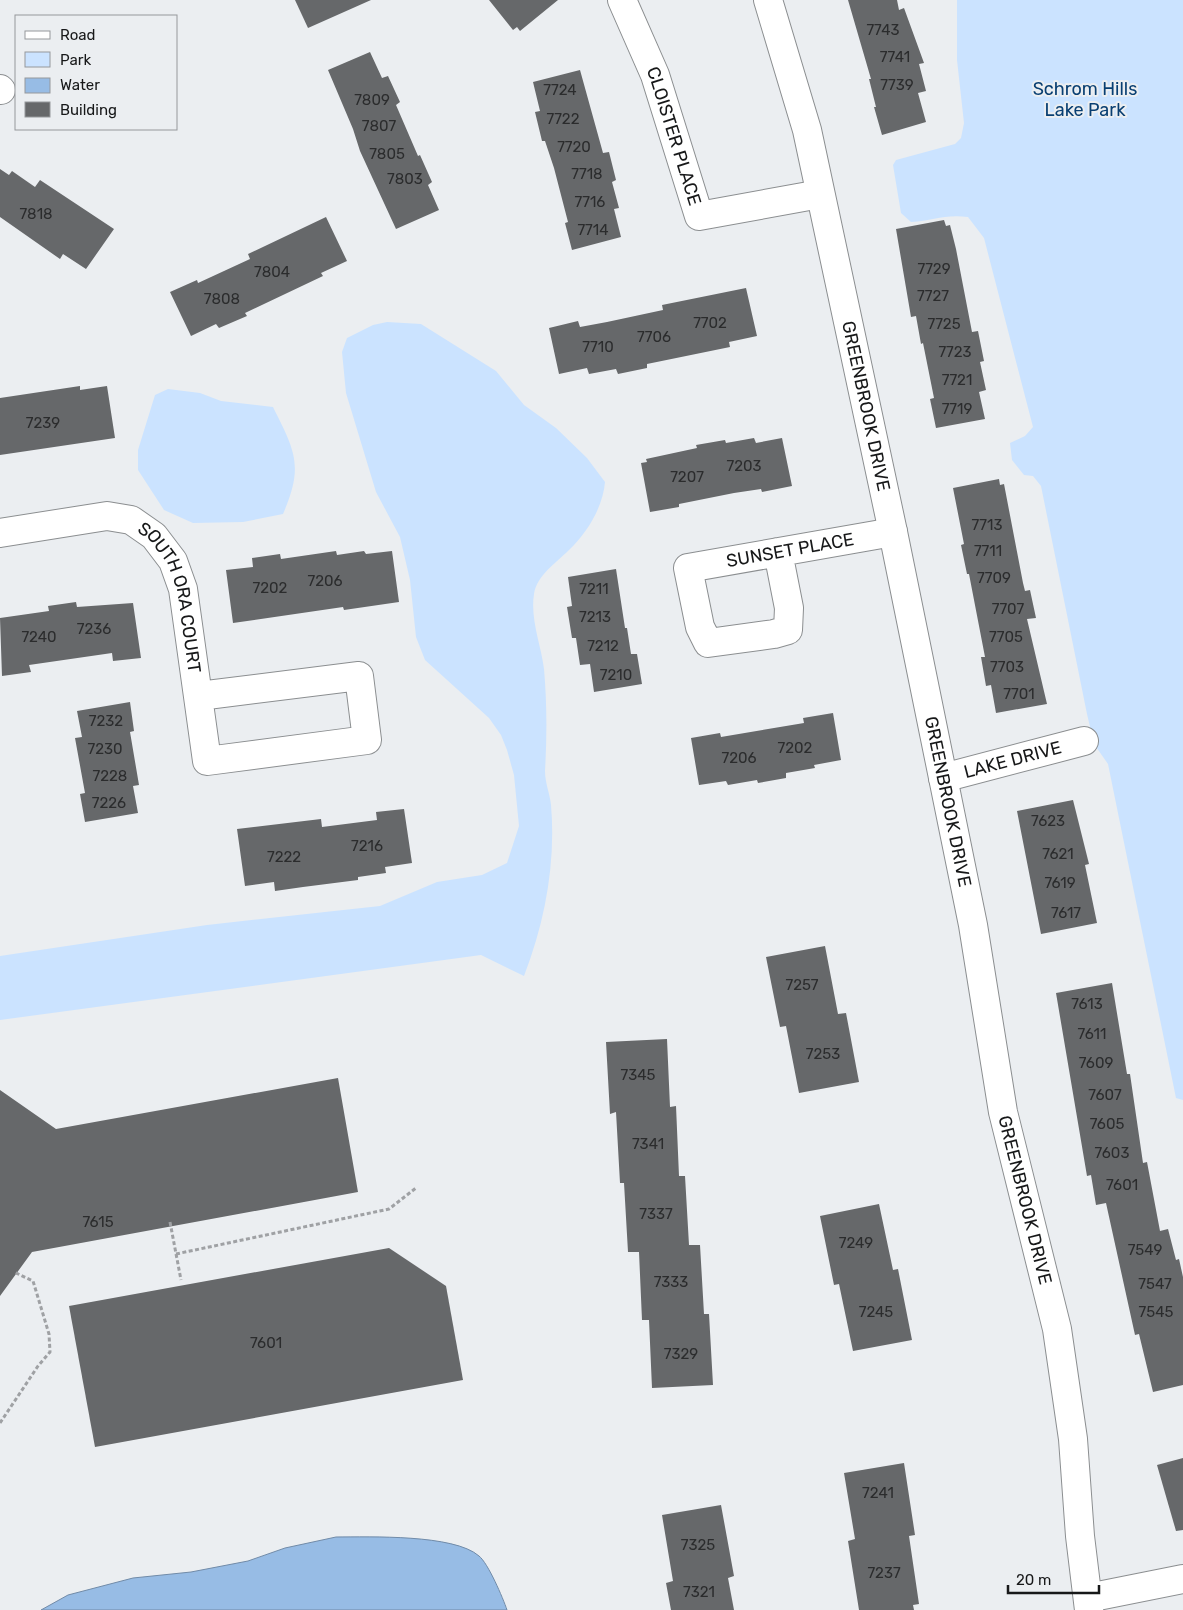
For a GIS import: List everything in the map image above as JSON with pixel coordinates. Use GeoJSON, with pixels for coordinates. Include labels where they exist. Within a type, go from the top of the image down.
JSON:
{"type":"FeatureCollection","features":[{"type":"Feature","properties":{"kind":"street","name":"CLOISTER PLACE"},"geometry":{"type":"LineString","coordinates":[[622,0],[655,75],[699,216],[820,194]]}},
{"type":"Feature","properties":{"kind":"street","name":"GREENBROOK DRIVE"},"geometry":{"type":"LineString","coordinates":[[768,0],[806,130],[820,194],[893,532],[973,925],[1003,1112],[1057,1329],[1073,1439],[1080,1536],[1088,1604]]}},
{"type":"Feature","properties":{"kind":"street","name":"SOUTH ORA COURT"},"geometry":{"type":"LineString","coordinates":[[0,533],[107,516],[131,520],[154,536],[173,562],[183,589],[207,761],[367,740],[359,676],[199,696]]}},
{"type":"Feature","properties":{"kind":"street","name":"SUNSET PLACE"},"geometry":{"type":"LineString","coordinates":[[778,552],[790,608],[788,630],[774,634],[708,643],[700,627],[688,568],[778,552],[893,532]]}},
{"type":"Feature","properties":{"kind":"street","name":"LAKE DRIVE"},"geometry":{"type":"LineString","coordinates":[[943,778],[1084,741]]}},
{"type":"Feature","properties":{"kind":"street"},"geometry":{"type":"LineString","coordinates":[[1088,1604],[1183,1579]]}},
{"type":"Feature","properties":{"kind":"path"},"geometry":{"type":"LineString","coordinates":[[176,1254],[389,1209],[416,1188]]}},
{"type":"Feature","properties":{"kind":"path"},"geometry":{"type":"LineString","coordinates":[[170,1222],[180,1280]]}},
{"type":"Feature","properties":{"kind":"path"},"geometry":{"type":"LineString","coordinates":[[0,1423],[38,1366],[50,1352],[50,1334],[33,1281],[14,1272]]}},
{"type":"Feature","properties":{"kind":"green space","name":"Schrom Hills Lake Park"},"geometry":{"type":"Polygon","coordinates":[[[957,0],[1183,0],[1183,1100],[1176,1098],[1108,764],[1094,744],[1087,714],[1041,486],[1033,476],[1024,475],[1012,460],[1010,443],[1025,436],[1033,427],[984,238],[968,217],[952,216],[911,222],[901,213],[893,165],[896,160],[955,144],[961,138],[964,123],[957,60],[957,0]]]}},
{"type":"Feature","properties":{"kind":"green space"},"geometry":{"type":"Polygon","coordinates":[[[387,322],[421,324],[496,371],[524,405],[556,428],[587,458],[605,482],[601,501],[588,528],[576,543],[543,575],[534,594],[533,613],[543,660],[545,682],[545,771],[551,805],[552,849],[543,913],[538,935],[524,976],[481,955],[0,1020],[0,956],[207,925],[380,906],[437,882],[482,875],[507,863],[519,826],[514,775],[507,750],[501,735],[489,718],[425,660],[416,637],[410,580],[400,537],[376,492],[346,393],[342,352],[347,338],[373,325],[387,322]]]}},
{"type":"Feature","properties":{"kind":"green space"},"geometry":{"type":"Polygon","coordinates":[[[168,389],[200,393],[221,401],[273,407],[287,436],[294,459],[293,483],[283,514],[243,522],[193,523],[164,510],[138,470],[138,450],[155,395],[168,389]]]}},
{"type":"Feature","properties":{"kind":"water"},"geometry":{"type":"Polygon","coordinates":[[[336,1537],[411,1538],[432,1540],[467,1549],[479,1556],[487,1566],[507,1610],[41,1610],[68,1595],[133,1578],[191,1572],[248,1561],[285,1548],[336,1537]]]}},
{"type":"Feature","properties":{"kind":"building"},"geometry":{"type":"Polygon","coordinates":[[[295,0],[371,0],[308,28],[295,0]]]}},
{"type":"Feature","properties":{"kind":"building"},"geometry":{"type":"Polygon","coordinates":[[[489,0],[558,0],[520,31],[517,27],[513,30],[489,0]]]}},
{"type":"Feature","properties":{"kind":"building"},"geometry":{"type":"Polygon","coordinates":[[[848,0],[897,0],[899,10],[904,8],[924,63],[919,64],[926,91],[918,93],[926,122],[882,135],[874,107],[876,107],[869,79],[871,79],[848,0]]]}},
{"type":"Feature","properties":{"kind":"building"},"geometry":{"type":"Polygon","coordinates":[[[370,52],[382,78],[388,76],[400,102],[396,105],[418,156],[420,155],[432,182],[428,185],[439,210],[396,229],[360,151],[353,129],[328,70],[370,52]]]}},
{"type":"Feature","properties":{"kind":"building"},"geometry":{"type":"Polygon","coordinates":[[[580,70],[603,153],[609,152],[616,180],[612,182],[619,208],[614,209],[621,237],[572,250],[565,223],[568,222],[554,168],[545,141],[542,141],[535,112],[540,111],[533,82],[580,70]]]}},
{"type":"Feature","properties":{"kind":"building"},"geometry":{"type":"Polygon","coordinates":[[[0,169],[9,175],[12,171],[35,187],[40,180],[114,229],[86,269],[63,254],[60,259],[0,217],[0,169]]]}},
{"type":"Feature","properties":{"kind":"building"},"geometry":{"type":"Polygon","coordinates":[[[326,217],[347,261],[321,273],[323,276],[245,313],[247,316],[219,328],[216,324],[191,336],[170,292],[197,280],[198,283],[250,259],[248,254],[326,217]]]}},
{"type":"Feature","properties":{"kind":"building"},"geometry":{"type":"Polygon","coordinates":[[[944,220],[946,226],[950,225],[956,249],[972,332],[978,331],[984,361],[980,362],[986,390],[979,392],[985,419],[936,428],[930,399],[934,398],[923,343],[921,344],[916,316],[911,317],[896,229],[944,220]]]}},
{"type":"Feature","properties":{"kind":"building"},"geometry":{"type":"Polygon","coordinates":[[[746,288],[757,336],[729,342],[730,347],[647,364],[647,368],[618,374],[616,369],[589,374],[587,368],[559,374],[549,328],[578,321],[580,327],[607,322],[663,310],[662,305],[746,288]]]}},
{"type":"Feature","properties":{"kind":"building"},"geometry":{"type":"Polygon","coordinates":[[[80,386],[80,390],[107,386],[115,438],[0,455],[0,398],[80,386]]]}},
{"type":"Feature","properties":{"kind":"building"},"geometry":{"type":"Polygon","coordinates":[[[754,438],[756,443],[782,438],[792,486],[762,492],[761,489],[734,493],[679,504],[679,507],[650,512],[641,463],[647,462],[646,459],[697,448],[696,445],[725,440],[726,443],[754,438]]]}},
{"type":"Feature","properties":{"kind":"building"},"geometry":{"type":"Polygon","coordinates":[[[999,479],[1000,485],[1004,484],[1025,591],[1030,590],[1036,618],[1027,619],[1047,704],[996,713],[991,685],[986,686],[981,657],[985,657],[969,574],[967,574],[961,545],[964,544],[953,488],[999,479]]]}},
{"type":"Feature","properties":{"kind":"building"},"geometry":{"type":"Polygon","coordinates":[[[336,551],[337,555],[364,551],[366,554],[392,551],[399,602],[344,610],[343,607],[233,623],[226,570],[253,567],[252,558],[280,554],[281,559],[336,551]]]}},
{"type":"Feature","properties":{"kind":"building"},"geometry":{"type":"Polygon","coordinates":[[[616,569],[625,628],[627,628],[631,654],[637,654],[642,684],[594,692],[590,664],[580,665],[576,638],[572,638],[567,607],[572,606],[568,577],[616,569]]]}},
{"type":"Feature","properties":{"kind":"building"},"geometry":{"type":"Polygon","coordinates":[[[76,602],[77,607],[133,603],[141,658],[113,661],[112,653],[29,665],[31,672],[2,676],[0,618],[49,611],[48,606],[76,602]]]}},
{"type":"Feature","properties":{"kind":"building"},"geometry":{"type":"Polygon","coordinates":[[[130,702],[134,731],[130,732],[139,785],[133,786],[138,813],[85,822],[80,794],[85,793],[75,738],[82,737],[77,711],[130,702]]]}},
{"type":"Feature","properties":{"kind":"building"},"geometry":{"type":"Polygon","coordinates":[[[833,713],[841,760],[814,765],[815,768],[786,773],[786,778],[758,783],[757,780],[728,785],[726,781],[699,785],[691,738],[720,733],[721,737],[804,723],[803,718],[833,713]]]}},
{"type":"Feature","properties":{"kind":"building"},"geometry":{"type":"Polygon","coordinates":[[[1073,800],[1089,864],[1085,865],[1097,923],[1041,934],[1017,811],[1073,800]]]}},
{"type":"Feature","properties":{"kind":"building"},"geometry":{"type":"Polygon","coordinates":[[[404,809],[412,863],[385,867],[386,873],[358,877],[358,880],[275,891],[274,882],[245,886],[237,829],[321,819],[322,827],[377,820],[376,812],[404,809]]]}},
{"type":"Feature","properties":{"kind":"building"},"geometry":{"type":"Polygon","coordinates":[[[825,946],[838,1014],[846,1013],[859,1082],[799,1093],[786,1026],[780,1027],[766,957],[825,946]]]}},
{"type":"Feature","properties":{"kind":"building"},"geometry":{"type":"Polygon","coordinates":[[[1112,983],[1127,1074],[1130,1074],[1143,1163],[1147,1162],[1160,1231],[1168,1229],[1176,1260],[1179,1259],[1183,1277],[1183,1385],[1153,1392],[1139,1334],[1135,1335],[1106,1203],[1096,1205],[1091,1175],[1087,1176],[1056,993],[1112,983]]]}},
{"type":"Feature","properties":{"kind":"building"},"geometry":{"type":"Polygon","coordinates":[[[667,1039],[670,1107],[676,1106],[679,1176],[685,1176],[689,1245],[700,1245],[704,1314],[709,1314],[713,1385],[652,1388],[649,1320],[642,1320],[639,1252],[628,1252],[624,1183],[620,1183],[616,1112],[610,1114],[606,1042],[667,1039]]]}},
{"type":"Feature","properties":{"kind":"building"},"geometry":{"type":"Polygon","coordinates":[[[338,1078],[358,1192],[32,1252],[0,1296],[0,1090],[56,1129],[338,1078]]]}},
{"type":"Feature","properties":{"kind":"building"},"geometry":{"type":"Polygon","coordinates":[[[879,1204],[893,1270],[898,1269],[912,1340],[853,1351],[839,1284],[834,1285],[820,1216],[879,1204]]]}},
{"type":"Feature","properties":{"kind":"building"},"geometry":{"type":"Polygon","coordinates":[[[389,1248],[446,1286],[463,1380],[95,1447],[69,1306],[389,1248]]]}},
{"type":"Feature","properties":{"kind":"building"},"geometry":{"type":"Polygon","coordinates":[[[1183,1458],[1183,1530],[1176,1531],[1157,1465],[1183,1458]]]}},
{"type":"Feature","properties":{"kind":"building"},"geometry":{"type":"Polygon","coordinates":[[[904,1463],[915,1535],[909,1536],[919,1604],[913,1605],[914,1610],[859,1610],[848,1541],[855,1539],[844,1473],[904,1463]]]}},
{"type":"Feature","properties":{"kind":"building"},"geometry":{"type":"Polygon","coordinates":[[[721,1505],[734,1576],[728,1578],[734,1610],[671,1610],[666,1583],[673,1581],[662,1515],[721,1505]]]}}]}
